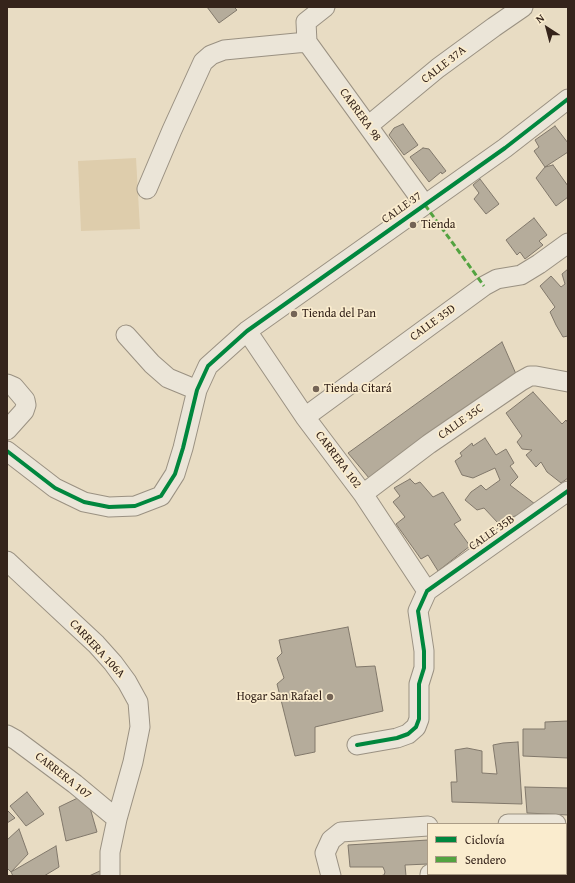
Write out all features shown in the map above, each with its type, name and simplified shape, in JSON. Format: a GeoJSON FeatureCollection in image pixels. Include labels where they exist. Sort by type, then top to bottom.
{"type":"FeatureCollection","features":[{"type":"Feature","properties":{"kind":"street"},"geometry":{"type":"LineString","coordinates":[[147,189],[203,62],[211,55],[224,50],[307,42],[306,22],[325,7]]}},
{"type":"Feature","properties":{"kind":"street","name":"CALLE 37A"},"geometry":{"type":"LineString","coordinates":[[368,126],[438,68],[524,7]]}},
{"type":"Feature","properties":{"kind":"street","name":"CARRERA 98"},"geometry":{"type":"LineString","coordinates":[[307,42],[425,205]]}},
{"type":"Feature","properties":{"kind":"street","name":"CALLE 37"},"geometry":{"type":"LineString","coordinates":[[7,451],[55,488],[84,502],[109,507],[135,506],[161,496],[175,474],[197,390],[208,366],[247,331],[505,148],[568,100]]}},
{"type":"Feature","properties":{"kind":"street","name":"CALLE 35D"},"geometry":{"type":"LineString","coordinates":[[305,417],[484,286],[497,279],[521,275],[568,243]]}},
{"type":"Feature","properties":{"kind":"street","name":"CARRERA 102"},"geometry":{"type":"LineString","coordinates":[[247,331],[305,417],[363,494],[428,591]]}},
{"type":"Feature","properties":{"kind":"street"},"geometry":{"type":"LineString","coordinates":[[126,335],[152,364],[168,378],[197,390]]}},
{"type":"Feature","properties":{"kind":"street","name":"CALLE 35C"},"geometry":{"type":"LineString","coordinates":[[363,494],[429,444],[530,376],[566,383],[568,382]]}},
{"type":"Feature","properties":{"kind":"street"},"geometry":{"type":"LineString","coordinates":[[7,384],[14,387],[25,400],[26,405],[24,411],[7,430]]}},
{"type":"Feature","properties":{"kind":"street","name":"CALLE 35B"},"geometry":{"type":"LineString","coordinates":[[428,591],[568,491]]}},
{"type":"Feature","properties":{"kind":"street","name":"CARRERA 106A"},"geometry":{"type":"LineString","coordinates":[[7,561],[96,644],[123,676],[138,702],[140,727],[110,852],[110,876]]}},
{"type":"Feature","properties":{"kind":"street"},"geometry":{"type":"LineString","coordinates":[[357,745],[397,738],[408,734],[416,727],[419,719],[419,684],[424,668],[424,651],[418,611],[428,591]]}},
{"type":"Feature","properties":{"kind":"street","name":"CARRERA 107"},"geometry":{"type":"LineString","coordinates":[[7,735],[16,740],[75,784],[117,819]]}},
{"type":"Feature","properties":{"kind":"street"},"geometry":{"type":"LineString","coordinates":[[331,876],[325,853],[331,840],[341,832],[427,826]]}},
{"type":"Feature","properties":{"kind":"shaded area"},"geometry":{"type":"Polygon","coordinates":[[[136,158],[140,229],[81,231],[78,161],[136,158]]]}},
{"type":"Feature","properties":{"kind":"building"},"geometry":{"type":"Polygon","coordinates":[[[207,7],[234,7],[237,10],[219,23],[207,7]]]}},
{"type":"Feature","properties":{"kind":"building"},"geometry":{"type":"Polygon","coordinates":[[[403,124],[418,145],[404,155],[389,135],[394,128],[403,124]]]}},
{"type":"Feature","properties":{"kind":"building"},"geometry":{"type":"Polygon","coordinates":[[[555,126],[568,143],[568,152],[545,167],[534,151],[539,147],[535,140],[555,126]]]}},
{"type":"Feature","properties":{"kind":"building"},"geometry":{"type":"Polygon","coordinates":[[[423,148],[429,149],[446,171],[442,174],[441,172],[429,182],[410,157],[423,148]]]}},
{"type":"Feature","properties":{"kind":"building"},"geometry":{"type":"Polygon","coordinates":[[[553,165],[568,186],[568,197],[556,206],[536,178],[545,167],[553,165]]]}},
{"type":"Feature","properties":{"kind":"building"},"geometry":{"type":"Polygon","coordinates":[[[480,179],[499,204],[486,214],[474,199],[479,193],[473,185],[480,179]]]}},
{"type":"Feature","properties":{"kind":"building"},"geometry":{"type":"Polygon","coordinates":[[[534,218],[547,235],[539,241],[543,245],[525,259],[520,252],[517,255],[506,240],[534,218]]]}},
{"type":"Feature","properties":{"kind":"building"},"geometry":{"type":"Polygon","coordinates":[[[568,269],[568,336],[563,337],[550,312],[555,307],[540,286],[551,276],[561,287],[565,284],[562,274],[568,269]]]}},
{"type":"Feature","properties":{"kind":"building"},"geometry":{"type":"Polygon","coordinates":[[[502,342],[516,374],[369,478],[348,453],[502,342]]]}},
{"type":"Feature","properties":{"kind":"building"},"geometry":{"type":"Polygon","coordinates":[[[533,392],[562,424],[566,420],[568,423],[568,478],[561,483],[547,472],[541,462],[536,467],[526,455],[532,450],[522,449],[517,442],[522,436],[506,413],[533,392]]]}},
{"type":"Feature","properties":{"kind":"building"},"geometry":{"type":"Polygon","coordinates":[[[485,438],[496,455],[506,449],[514,463],[510,466],[518,477],[510,485],[535,504],[520,514],[498,523],[484,508],[477,510],[465,500],[471,492],[481,485],[486,490],[500,480],[495,468],[473,478],[462,475],[455,461],[462,456],[460,453],[472,443],[473,446],[485,438]]]}},
{"type":"Feature","properties":{"kind":"building"},"geometry":{"type":"Polygon","coordinates":[[[410,479],[415,484],[420,482],[433,497],[443,492],[461,520],[454,524],[470,546],[438,571],[428,555],[421,559],[396,524],[405,517],[393,502],[400,496],[394,488],[410,479]]]}},
{"type":"Feature","properties":{"kind":"building","name":"Hogar San Rafael"},"geometry":{"type":"Polygon","coordinates":[[[348,627],[356,667],[375,666],[383,711],[315,727],[315,752],[295,756],[277,684],[284,678],[277,658],[282,653],[279,640],[348,627]]]}},
{"type":"Feature","properties":{"kind":"building"},"geometry":{"type":"Polygon","coordinates":[[[568,721],[568,758],[523,756],[523,729],[545,729],[545,722],[568,721]]]}},
{"type":"Feature","properties":{"kind":"building"},"geometry":{"type":"Polygon","coordinates":[[[518,742],[522,804],[452,802],[451,782],[457,782],[455,750],[467,748],[482,751],[482,773],[497,774],[493,745],[518,742]]]}},
{"type":"Feature","properties":{"kind":"building"},"geometry":{"type":"Polygon","coordinates":[[[525,787],[568,788],[568,815],[527,813],[525,787]]]}},
{"type":"Feature","properties":{"kind":"building"},"geometry":{"type":"Polygon","coordinates":[[[27,792],[44,814],[26,826],[10,806],[27,792]]]}},
{"type":"Feature","properties":{"kind":"building"},"geometry":{"type":"Polygon","coordinates":[[[86,794],[97,832],[66,841],[59,807],[86,794]]]}},
{"type":"Feature","properties":{"kind":"building"},"geometry":{"type":"Polygon","coordinates":[[[7,810],[15,818],[7,823],[7,810]]]}},
{"type":"Feature","properties":{"kind":"building"},"geometry":{"type":"Polygon","coordinates":[[[19,829],[28,854],[11,872],[7,868],[7,840],[19,829]]]}},
{"type":"Feature","properties":{"kind":"building"},"geometry":{"type":"Polygon","coordinates":[[[427,840],[427,864],[405,865],[406,876],[379,876],[384,875],[385,872],[383,867],[350,867],[348,845],[427,840]]]}},
{"type":"Feature","properties":{"kind":"building"},"geometry":{"type":"Polygon","coordinates":[[[56,846],[59,867],[44,876],[13,876],[11,872],[56,846]]]}},
{"type":"Feature","properties":{"kind":"building"},"geometry":{"type":"Polygon","coordinates":[[[102,870],[105,876],[89,876],[102,870]]]}},
{"type":"Feature","properties":{"kind":"building"},"geometry":{"type":"Polygon","coordinates":[[[528,875],[564,875],[564,876],[528,875]]]}},
{"type":"Feature","properties":{"kind":"marked path"},"geometry":{"type":"LineString","coordinates":[[425,205],[484,286]]}},
{"type":"Feature","properties":{"kind":"cycle path"},"geometry":{"type":"LineString","coordinates":[[7,451],[55,488],[84,502],[109,507],[135,506],[161,496],[175,474],[197,390],[208,366],[247,331],[505,148],[568,99]]}},
{"type":"Feature","properties":{"kind":"cycle path"},"geometry":{"type":"LineString","coordinates":[[357,745],[397,738],[408,734],[416,727],[419,719],[419,684],[424,668],[424,651],[418,611],[427,591],[568,491]]}},
{"type":"Feature","properties":{"kind":"place","name":"Tienda"},"geometry":{"type":"Point","coordinates":[413,225]}},
{"type":"Feature","properties":{"kind":"place","name":"Tienda del Pan"},"geometry":{"type":"Point","coordinates":[294,314]}},
{"type":"Feature","properties":{"kind":"place","name":"Tienda Citará"},"geometry":{"type":"Point","coordinates":[316,389]}},
{"type":"Feature","properties":{"kind":"place","name":"Hogar San Rafael"},"geometry":{"type":"Point","coordinates":[330,697]}}]}
